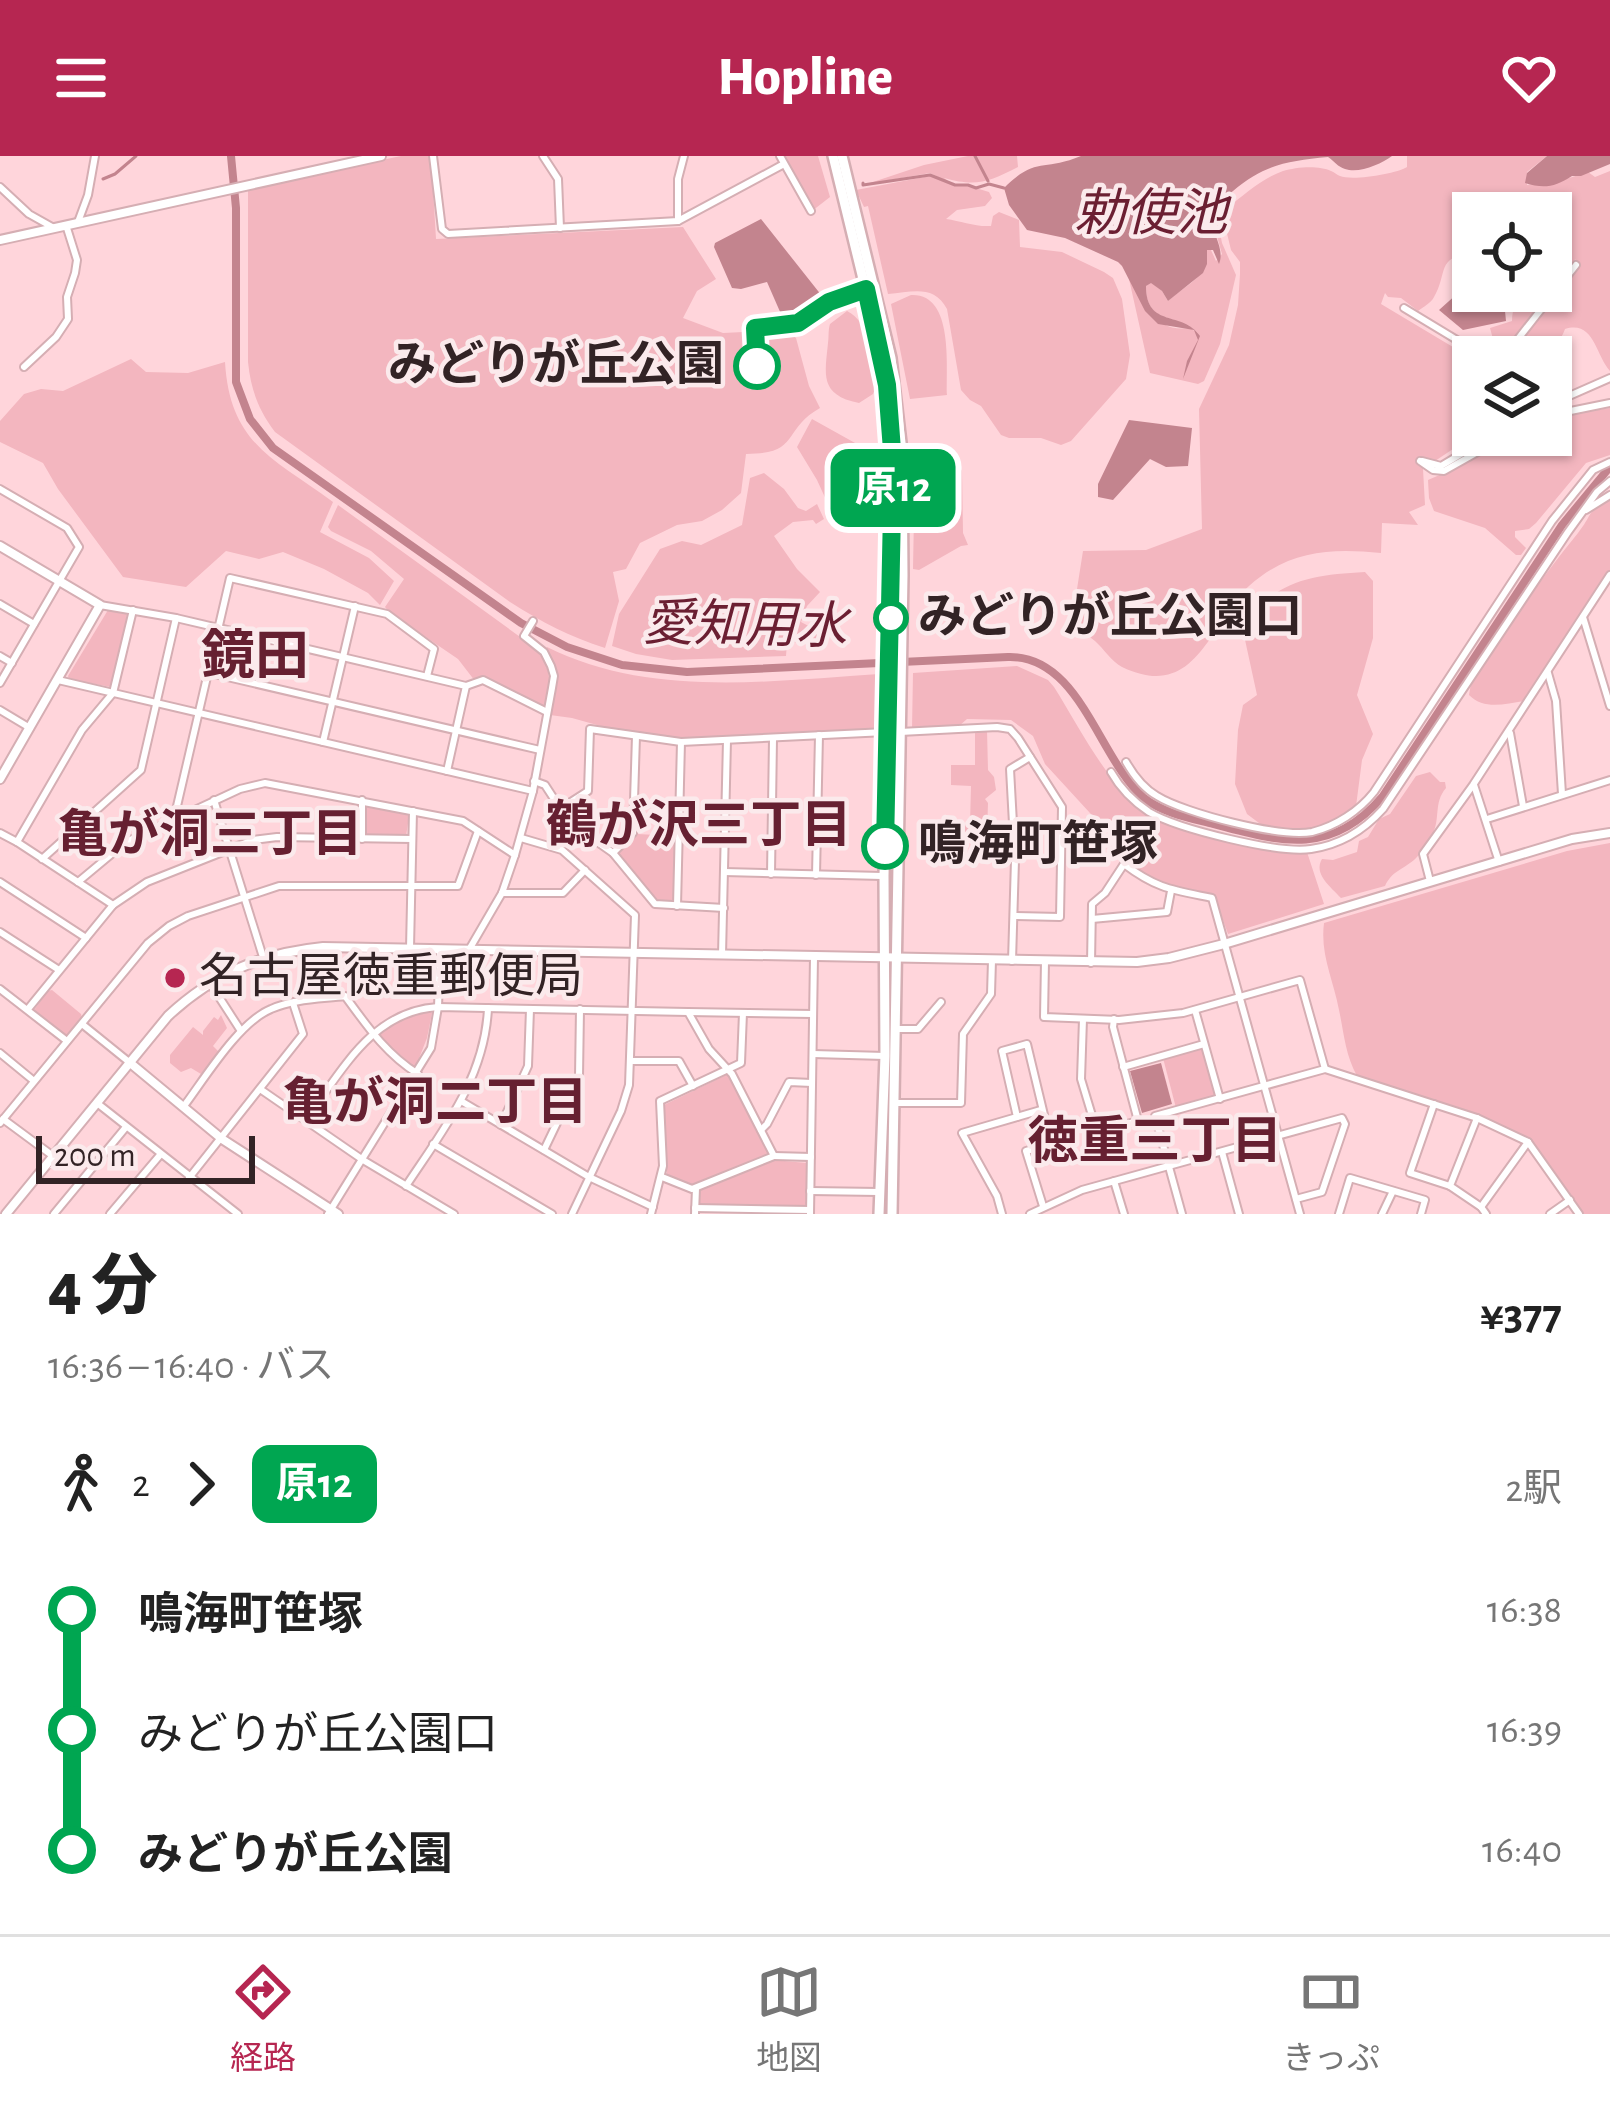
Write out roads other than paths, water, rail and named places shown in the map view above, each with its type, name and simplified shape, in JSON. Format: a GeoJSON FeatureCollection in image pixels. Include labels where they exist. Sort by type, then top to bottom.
{"type":"FeatureCollection","features":[{"type":"Feature","properties":{"kind":"main road"},"geometry":{"type":"LineString","coordinates":[[838,156],[891,384],[897,452],[891,959],[879,1214]]}},
{"type":"Feature","properties":{"kind":"main road"},"geometry":{"type":"LineString","coordinates":[[892,1214],[895,1029],[884,876],[895,732]]}},
{"type":"Feature","properties":{"kind":"street"},"geometry":{"type":"LineString","coordinates":[[78,222],[95,156]]}},
{"type":"Feature","properties":{"kind":"street"},"geometry":{"type":"LineString","coordinates":[[0,240],[381,156]]}},
{"type":"Feature","properties":{"kind":"street"},"geometry":{"type":"LineString","coordinates":[[433,156],[444,232],[678,221],[782,160],[811,211]]}},
{"type":"Feature","properties":{"kind":"street"},"geometry":{"type":"LineString","coordinates":[[543,156],[558,179],[560,228]]}},
{"type":"Feature","properties":{"kind":"street"},"geometry":{"type":"LineString","coordinates":[[678,221],[678,178],[684,156]]}},
{"type":"Feature","properties":{"kind":"street"},"geometry":{"type":"LineString","coordinates":[[0,187],[29,214],[54,228]]}},
{"type":"Feature","properties":{"kind":"street"},"geometry":{"type":"LineString","coordinates":[[24,367],[68,319],[67,297],[76,260],[65,225]]}},
{"type":"Feature","properties":{"kind":"street"},"geometry":{"type":"LineString","coordinates":[[1520,336],[1576,265]]}},
{"type":"Feature","properties":{"kind":"street"},"geometry":{"type":"LineString","coordinates":[[1404,308],[1452,337]]}},
{"type":"Feature","properties":{"kind":"street"},"geometry":{"type":"LineString","coordinates":[[1572,394],[1610,378]]}},
{"type":"Feature","properties":{"kind":"street"},"geometry":{"type":"LineString","coordinates":[[1572,411],[1610,403]]}},
{"type":"Feature","properties":{"kind":"street"},"geometry":{"type":"LineString","coordinates":[[1458,456],[1441,466],[1420,461],[1444,471],[1471,456]]}},
{"type":"Feature","properties":{"kind":"street"},"geometry":{"type":"LineString","coordinates":[[1126,762],[1142,784],[1165,801],[1267,831],[1311,832],[1351,814],[1374,792],[1552,521],[1593,470],[1610,462]]}},
{"type":"Feature","properties":{"kind":"street"},"geometry":{"type":"LineString","coordinates":[[1111,772],[1149,812],[1174,823],[1288,851],[1348,838],[1383,809],[1583,512],[1610,481]]}},
{"type":"Feature","properties":{"kind":"street"},"geometry":{"type":"LineString","coordinates":[[0,489],[68,528],[79,547],[0,683]]}},
{"type":"Feature","properties":{"kind":"street"},"geometry":{"type":"LineString","coordinates":[[1583,512],[1610,495]]}},
{"type":"Feature","properties":{"kind":"street"},"geometry":{"type":"LineString","coordinates":[[0,546],[100,605],[176,618],[466,686],[483,680],[547,712]]}},
{"type":"Feature","properties":{"kind":"street"},"geometry":{"type":"LineString","coordinates":[[1430,881],[1423,854],[1610,575]]}},
{"type":"Feature","properties":{"kind":"street"},"geometry":{"type":"LineString","coordinates":[[175,819],[230,578],[387,614],[434,649],[427,676]]}},
{"type":"Feature","properties":{"kind":"street"},"geometry":{"type":"LineString","coordinates":[[0,604],[34,624]]}},
{"type":"Feature","properties":{"kind":"street"},"geometry":{"type":"LineString","coordinates":[[0,779],[100,605]]}},
{"type":"Feature","properties":{"kind":"street"},"geometry":{"type":"LineString","coordinates":[[323,742],[355,606]]}},
{"type":"Feature","properties":{"kind":"street"},"geometry":{"type":"LineString","coordinates":[[16,842],[82,730],[113,693],[133,610]]}},
{"type":"Feature","properties":{"kind":"street"},"geometry":{"type":"LineString","coordinates":[[1583,617],[1610,706]]}},
{"type":"Feature","properties":{"kind":"street"},"geometry":{"type":"LineString","coordinates":[[42,859],[141,770],[176,618]]}},
{"type":"Feature","properties":{"kind":"street"},"geometry":{"type":"LineString","coordinates":[[469,950],[502,893],[521,838],[540,750],[554,676],[544,652],[524,636],[533,620]]}},
{"type":"Feature","properties":{"kind":"street"},"geometry":{"type":"LineString","coordinates":[[0,656],[11,663]]}},
{"type":"Feature","properties":{"kind":"street"},"geometry":{"type":"LineString","coordinates":[[1548,671],[1556,700],[1562,794]]}},
{"type":"Feature","properties":{"kind":"street"},"geometry":{"type":"LineString","coordinates":[[209,672],[540,750]]}},
{"type":"Feature","properties":{"kind":"street"},"geometry":{"type":"LineString","coordinates":[[58,680],[447,771],[545,785],[569,821],[614,853],[655,904],[724,908]]}},
{"type":"Feature","properties":{"kind":"street"},"geometry":{"type":"LineString","coordinates":[[447,771],[466,686]]}},
{"type":"Feature","properties":{"kind":"street"},"geometry":{"type":"LineString","coordinates":[[0,710],[30,728]]}},
{"type":"Feature","properties":{"kind":"street"},"geometry":{"type":"LineString","coordinates":[[560,808],[588,791],[590,729],[681,742],[1010,729],[1062,807],[1060,917],[1014,916]]}},
{"type":"Feature","properties":{"kind":"street"},"geometry":{"type":"LineString","coordinates":[[1509,730],[1523,806]]}},
{"type":"Feature","properties":{"kind":"street"},"geometry":{"type":"LineString","coordinates":[[614,853],[633,833],[636,736]]}},
{"type":"Feature","properties":{"kind":"street"},"geometry":{"type":"LineString","coordinates":[[816,875],[819,736]]}},
{"type":"Feature","properties":{"kind":"street"},"geometry":{"type":"LineString","coordinates":[[771,874],[773,738]]}},
{"type":"Feature","properties":{"kind":"street"},"geometry":{"type":"LineString","coordinates":[[722,955],[727,740]]}},
{"type":"Feature","properties":{"kind":"street"},"geometry":{"type":"LineString","coordinates":[[677,906],[681,742]]}},
{"type":"Feature","properties":{"kind":"street"},"geometry":{"type":"LineString","coordinates":[[1012,961],[1015,860],[1010,769],[1030,757]]}},
{"type":"Feature","properties":{"kind":"street"},"geometry":{"type":"LineString","coordinates":[[1486,819],[1610,780]]}},
{"type":"Feature","properties":{"kind":"street"},"geometry":{"type":"LineString","coordinates":[[79,882],[118,846],[214,800],[265,783],[463,821],[515,855]]}},
{"type":"Feature","properties":{"kind":"street"},"geometry":{"type":"LineString","coordinates":[[1473,785],[1499,862]]}},
{"type":"Feature","properties":{"kind":"street"},"geometry":{"type":"LineString","coordinates":[[214,800],[262,958]]}},
{"type":"Feature","properties":{"kind":"street"},"geometry":{"type":"LineString","coordinates":[[362,800],[362,838]]}},
{"type":"Feature","properties":{"kind":"street"},"geometry":{"type":"LineString","coordinates":[[410,949],[413,811]]}},
{"type":"Feature","properties":{"kind":"street"},"geometry":{"type":"LineString","coordinates":[[53,1156],[1,1120],[155,937],[188,916],[291,884],[458,886],[478,831]]}},
{"type":"Feature","properties":{"kind":"street"},"geometry":{"type":"LineString","coordinates":[[0,833],[113,904]]}},
{"type":"Feature","properties":{"kind":"street"},"geometry":{"type":"LineString","coordinates":[[6,1214],[168,1016],[210,982],[262,958],[322,947],[1091,963],[1152,960],[1224,944],[1572,839],[1610,833]]}},
{"type":"Feature","properties":{"kind":"street"},"geometry":{"type":"LineString","coordinates":[[521,838],[562,850],[635,915],[629,1084],[621,1112],[572,1214]]}},
{"type":"Feature","properties":{"kind":"street"},"geometry":{"type":"LineString","coordinates":[[28,1009],[113,904],[140,885],[253,840],[412,839]]}},
{"type":"Feature","properties":{"kind":"street"},"geometry":{"type":"LineString","coordinates":[[1091,963],[1092,904],[1124,864],[1147,882],[1212,898],[1300,1214]]}},
{"type":"Feature","properties":{"kind":"street"},"geometry":{"type":"LineString","coordinates":[[502,893],[563,893],[585,870]]}},
{"type":"Feature","properties":{"kind":"street"},"geometry":{"type":"LineString","coordinates":[[724,872],[884,876]]}},
{"type":"Feature","properties":{"kind":"street"},"geometry":{"type":"LineString","coordinates":[[0,882],[86,938]]}},
{"type":"Feature","properties":{"kind":"street"},"geometry":{"type":"LineString","coordinates":[[1092,919],[1167,913],[1171,891]]}},
{"type":"Feature","properties":{"kind":"street"},"geometry":{"type":"LineString","coordinates":[[0,932],[59,970]]}},
{"type":"Feature","properties":{"kind":"street"},"geometry":{"type":"LineString","coordinates":[[82,1024],[222,1138],[332,1213],[418,1074],[435,1036],[440,950]]}},
{"type":"Feature","properties":{"kind":"street"},"geometry":{"type":"LineString","coordinates":[[696,1188],[695,1211],[810,1212],[814,957]]}},
{"type":"Feature","properties":{"kind":"street"},"geometry":{"type":"LineString","coordinates":[[894,1103],[962,1103],[963,1034],[991,994],[992,960]]}},
{"type":"Feature","properties":{"kind":"street"},"geometry":{"type":"LineString","coordinates":[[1046,961],[1044,1018],[1114,1019],[1195,1009],[1300,980],[1325,1070]]}},
{"type":"Feature","properties":{"kind":"street"},"geometry":{"type":"LineString","coordinates":[[210,982],[241,1031]]}},
{"type":"Feature","properties":{"kind":"street"},"geometry":{"type":"LineString","coordinates":[[0,989],[67,1041]]}},
{"type":"Feature","properties":{"kind":"street"},"geometry":{"type":"LineString","coordinates":[[184,1106],[241,1031],[261,1014],[293,1003],[345,996],[372,1034],[418,1074]]}},
{"type":"Feature","properties":{"kind":"street"},"geometry":{"type":"LineString","coordinates":[[895,1029],[918,1029],[941,1002]]}},
{"type":"Feature","properties":{"kind":"street"},"geometry":{"type":"LineString","coordinates":[[189,1178],[303,1034],[293,1003]]}},
{"type":"Feature","properties":{"kind":"street"},"geometry":{"type":"LineString","coordinates":[[305,1120],[372,1034],[406,1012],[439,1007],[813,1014]]}},
{"type":"Feature","properties":{"kind":"street"},"geometry":{"type":"LineString","coordinates":[[406,1186],[474,1076],[488,1008]]}},
{"type":"Feature","properties":{"kind":"street"},"geometry":{"type":"LineString","coordinates":[[500,1125],[528,1066],[530,1009]]}},
{"type":"Feature","properties":{"kind":"street"},"geometry":{"type":"LineString","coordinates":[[1195,1009],[1220,1099]]}},
{"type":"Feature","properties":{"kind":"street"},"geometry":{"type":"LineString","coordinates":[[544,1150],[579,1077],[580,1010]]}},
{"type":"Feature","properties":{"kind":"street"},"geometry":{"type":"LineString","coordinates":[[688,1012],[728,1070],[774,1156]]}},
{"type":"Feature","properties":{"kind":"street"},"geometry":{"type":"LineString","coordinates":[[461,1101],[652,1211],[662,1177],[660,1101],[741,1063],[743,1013]]}},
{"type":"Feature","properties":{"kind":"street"},"geometry":{"type":"LineString","coordinates":[[1083,1018],[1081,1079],[1097,1132],[1138,1121],[1114,1019]]}},
{"type":"Feature","properties":{"kind":"street"},"geometry":{"type":"LineString","coordinates":[[1017,1117],[1001,1051],[1027,1044],[1051,1144],[1026,1151],[1043,1208]]}},
{"type":"Feature","properties":{"kind":"street"},"geometry":{"type":"LineString","coordinates":[[1123,1067],[1204,1044]]}},
{"type":"Feature","properties":{"kind":"street"},"geometry":{"type":"LineString","coordinates":[[0,1052],[34,1081]]}},
{"type":"Feature","properties":{"kind":"street"},"geometry":{"type":"LineString","coordinates":[[813,1054],[885,1056]]}},
{"type":"Feature","properties":{"kind":"street"},"geometry":{"type":"LineString","coordinates":[[632,1061],[679,1061],[693,1086]]}},
{"type":"Feature","properties":{"kind":"street"},"geometry":{"type":"LineString","coordinates":[[1182,1214],[1155,1116],[1325,1070],[1478,1118],[1528,1142],[1579,1214]]}},
{"type":"Feature","properties":{"kind":"street"},"geometry":{"type":"LineString","coordinates":[[761,1130],[789,1082],[812,1083]]}},
{"type":"Feature","properties":{"kind":"street"},"geometry":{"type":"LineString","coordinates":[[260,1089],[363,1160],[454,1214]]}},
{"type":"Feature","properties":{"kind":"street"},"geometry":{"type":"LineString","coordinates":[[97,1103],[238,1214]]}},
{"type":"Feature","properties":{"kind":"street"},"geometry":{"type":"LineString","coordinates":[[1433,1104],[1411,1173],[1450,1186],[1484,1210],[1528,1142]]}},
{"type":"Feature","properties":{"kind":"street"},"geometry":{"type":"LineString","coordinates":[[1002,1214],[962,1133],[1041,1110]]}},
{"type":"Feature","properties":{"kind":"street"},"geometry":{"type":"LineString","coordinates":[[1030,1214],[1082,1190],[1342,1118],[1345,1124],[1322,1192],[1296,1199]]}},
{"type":"Feature","properties":{"kind":"street"},"geometry":{"type":"LineString","coordinates":[[1450,1186],[1478,1118]]}},
{"type":"Feature","properties":{"kind":"street"},"geometry":{"type":"LineString","coordinates":[[54,1214],[125,1127]]}},
{"type":"Feature","properties":{"kind":"street"},"geometry":{"type":"LineString","coordinates":[[433,1144],[552,1214]]}},
{"type":"Feature","properties":{"kind":"street"},"geometry":{"type":"LineString","coordinates":[[1222,1152],[1239,1214]]}},
{"type":"Feature","properties":{"kind":"street"},"geometry":{"type":"LineString","coordinates":[[125,1214],[112,1211],[160,1155]]}},
{"type":"Feature","properties":{"kind":"street"},"geometry":{"type":"LineString","coordinates":[[662,1177],[692,1190],[774,1156],[811,1157]]}},
{"type":"Feature","properties":{"kind":"street"},"geometry":{"type":"LineString","coordinates":[[1339,1214],[1350,1178],[1425,1200],[1421,1214]]}},
{"type":"Feature","properties":{"kind":"street"},"geometry":{"type":"LineString","coordinates":[[1114,1181],[1124,1214]]}},
{"type":"Feature","properties":{"kind":"street"},"geometry":{"type":"LineString","coordinates":[[810,1191],[879,1192]]}},
{"type":"Feature","properties":{"kind":"street"},"geometry":{"type":"LineString","coordinates":[[1382,1214],[1393,1191]]}},
{"type":"Feature","properties":{"kind":"street"},"geometry":{"type":"LineString","coordinates":[[1550,1214],[1570,1200]]}},
{"type":"Feature","properties":{"kind":"street"},"geometry":{"type":"LineString","coordinates":[[1059,1201],[1063,1214]]}},
{"type":"Feature","properties":{"kind":"water","name":"勅使池"},"geometry":{"type":"Polygon","coordinates":[[[1081,156],[1392,156],[1357,170],[1343,168],[1328,157],[1278,165],[1218,203],[1212,220],[1221,253],[1219,264],[1213,250],[1207,250],[1203,273],[1168,301],[1151,283],[1146,286],[1152,308],[1193,328],[1200,336],[1183,379],[1198,340],[1194,330],[1158,324],[1145,311],[1118,262],[1065,238],[1027,230],[1009,205],[1004,188],[1024,172],[1081,156]]]}},
{"type":"Feature","properties":{"kind":"water"},"geometry":{"type":"Polygon","coordinates":[[[1547,156],[1610,156],[1610,164],[1549,186],[1525,183],[1527,173],[1547,156]]]}},
{"type":"Feature","properties":{"kind":"water"},"geometry":{"type":"Polygon","coordinates":[[[761,219],[822,296],[802,309],[781,314],[767,282],[732,288],[715,243],[761,219]]]}},
{"type":"Feature","properties":{"kind":"water"},"geometry":{"type":"Polygon","coordinates":[[[1452,298],[1452,312],[1505,312],[1506,321],[1463,330],[1439,310],[1452,298]]]}},
{"type":"Feature","properties":{"kind":"water"},"geometry":{"type":"Polygon","coordinates":[[[1129,420],[1192,428],[1188,466],[1166,467],[1150,459],[1113,500],[1098,497],[1098,484],[1129,420]]]}},
{"type":"Feature","properties":{"kind":"water"},"geometry":{"type":"Polygon","coordinates":[[[1161,1063],[1172,1104],[1142,1113],[1130,1071],[1161,1063]]]}},
{"type":"Feature","properties":{"kind":"waterway"},"geometry":{"type":"LineString","coordinates":[[103,179],[136,156]]}},
{"type":"Feature","properties":{"kind":"waterway","name":"愛知用水"},"geometry":{"type":"LineString","coordinates":[[231,156],[236,208],[236,382],[250,419],[273,448],[521,623],[567,647],[622,665],[687,672],[1008,657],[1033,661],[1071,690],[1113,759],[1144,798],[1177,814],[1261,836],[1304,840],[1324,836],[1344,829],[1383,796],[1562,525],[1609,468]]}},
{"type":"Feature","properties":{"kind":"waterway"},"geometry":{"type":"LineString","coordinates":[[975,156],[988,181]]}},
{"type":"Feature","properties":{"kind":"waterway"},"geometry":{"type":"LineString","coordinates":[[863,183],[930,175],[955,185],[1004,188]]}},
{"type":"Feature","properties":{"kind":"place","name":"みどりが丘公園"},"geometry":{"type":"Point","coordinates":[757,366]}},
{"type":"Feature","properties":{"kind":"place","name":"みどりが丘公園口"},"geometry":{"type":"Point","coordinates":[891,618]}},
{"type":"Feature","properties":{"kind":"place","name":"鳴海町笹塚"},"geometry":{"type":"Point","coordinates":[885,846]}},
{"type":"Feature","properties":{"kind":"place","name":"名古屋徳重郵便局"},"geometry":{"type":"Point","coordinates":[175,978]}},
{"type":"Feature","properties":{"kind":"district","name":"鏡田"},"geometry":{"type":"Point","coordinates":[255,658]}},
{"type":"Feature","properties":{"kind":"district","name":"鶴が沢三丁目"},"geometry":{"type":"Point","coordinates":[699,826]}},
{"type":"Feature","properties":{"kind":"district","name":"亀が洞三丁目"},"geometry":{"type":"Point","coordinates":[210,835]}},
{"type":"Feature","properties":{"kind":"district","name":"亀が洞二丁目"},"geometry":{"type":"Point","coordinates":[435,1103]}},
{"type":"Feature","properties":{"kind":"district","name":"徳重三丁目"},"geometry":{"type":"Point","coordinates":[1155,1142]}}]}
